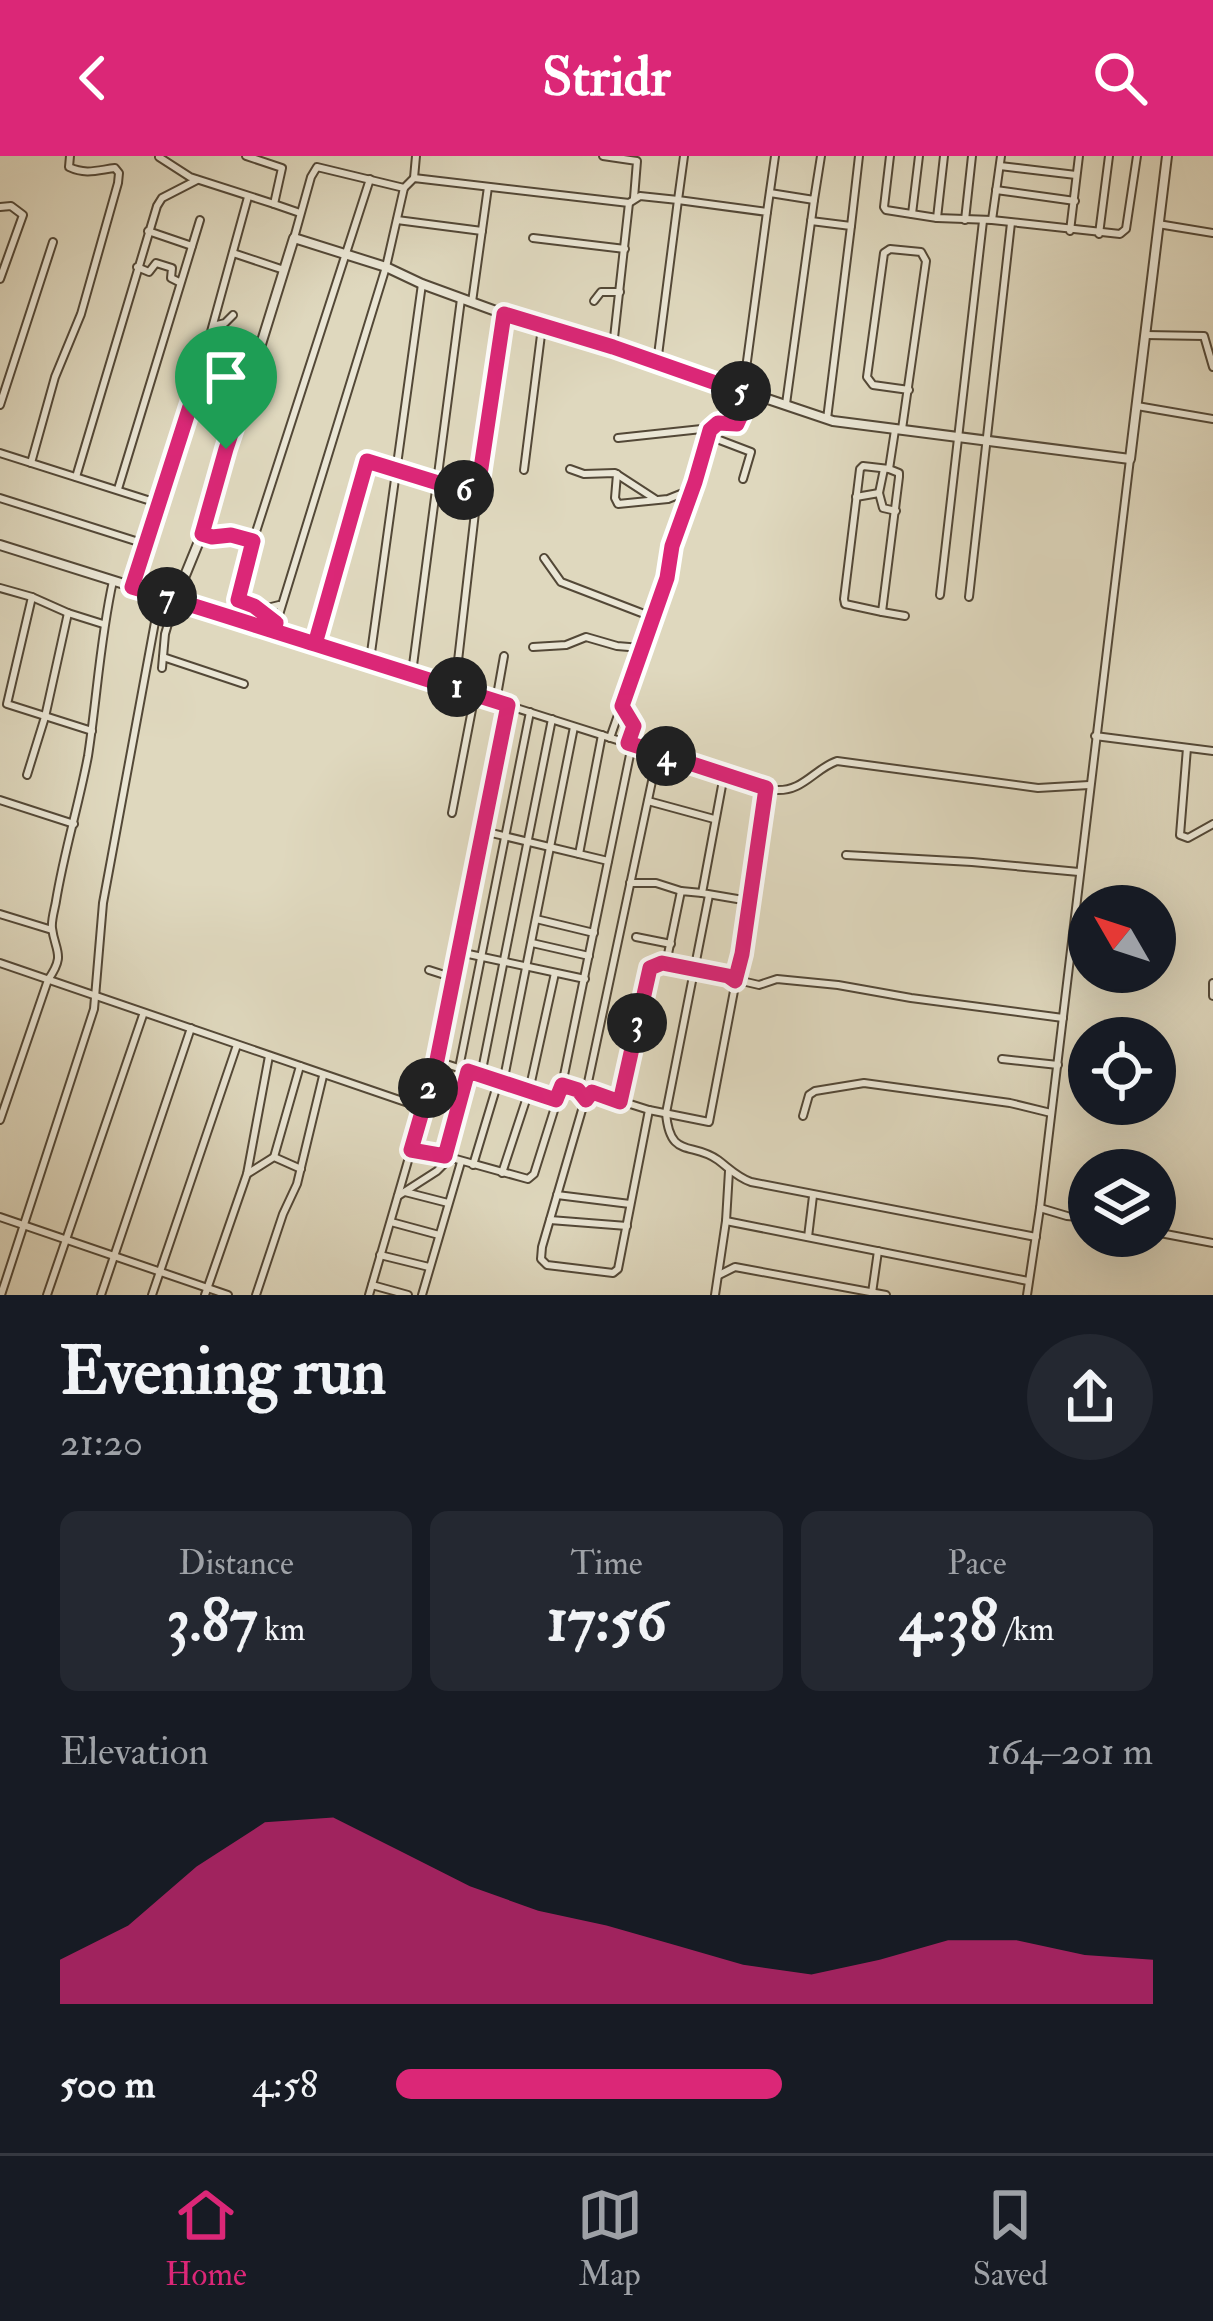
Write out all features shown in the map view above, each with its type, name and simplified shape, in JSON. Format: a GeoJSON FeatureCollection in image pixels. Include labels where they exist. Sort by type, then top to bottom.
{"type":"FeatureCollection","features":[{"type":"Feature","properties":{"kind":"street"},"geometry":{"type":"LineString","coordinates":[[31,463],[118,183],[115,168],[78,171],[69,167],[70,156]]}},
{"type":"Feature","properties":{"kind":"street"},"geometry":{"type":"LineString","coordinates":[[246,156],[281,168],[274,204]]}},
{"type":"Feature","properties":{"kind":"street"},"geometry":{"type":"LineString","coordinates":[[275,627],[386,267],[404,188],[415,178],[416,156]]}},
{"type":"Feature","properties":{"kind":"street"},"geometry":{"type":"LineString","coordinates":[[603,156],[637,158],[613,347]]}},
{"type":"Feature","properties":{"kind":"street"},"geometry":{"type":"LineString","coordinates":[[657,363],[684,156]]}},
{"type":"Feature","properties":{"kind":"street"},"geometry":{"type":"LineString","coordinates":[[579,854],[606,736],[622,706],[667,578],[672,546],[710,432],[718,423],[737,424],[747,393],[775,156]]}},
{"type":"Feature","properties":{"kind":"street"},"geometry":{"type":"LineString","coordinates":[[786,404],[821,156]]}},
{"type":"Feature","properties":{"kind":"street"},"geometry":{"type":"LineString","coordinates":[[827,419],[859,156]]}},
{"type":"Feature","properties":{"kind":"street"},"geometry":{"type":"LineString","coordinates":[[890,156],[886,210],[1099,234],[1120,234],[1126,229],[1137,156]]}},
{"type":"Feature","properties":{"kind":"street"},"geometry":{"type":"LineString","coordinates":[[912,214],[919,156]]}},
{"type":"Feature","properties":{"kind":"street"},"geometry":{"type":"LineString","coordinates":[[937,218],[944,156]]}},
{"type":"Feature","properties":{"kind":"street"},"geometry":{"type":"LineString","coordinates":[[965,220],[972,156]]}},
{"type":"Feature","properties":{"kind":"street"},"geometry":{"type":"LineString","coordinates":[[940,596],[957,438],[1001,156]]}},
{"type":"Feature","properties":{"kind":"street"},"geometry":{"type":"LineString","coordinates":[[1070,230],[1079,156]]}},
{"type":"Feature","properties":{"kind":"street"},"geometry":{"type":"LineString","coordinates":[[1099,234],[1109,156]]}},
{"type":"Feature","properties":{"kind":"street"},"geometry":{"type":"LineString","coordinates":[[1027,1295],[1167,156]]}},
{"type":"Feature","properties":{"kind":"street"},"geometry":{"type":"LineString","coordinates":[[159,157],[197,180],[300,213]]}},
{"type":"Feature","properties":{"kind":"street"},"geometry":{"type":"LineString","coordinates":[[162,668],[167,625],[202,534],[312,173],[318,162],[404,188]]}},
{"type":"Feature","properties":{"kind":"street"},"geometry":{"type":"LineString","coordinates":[[1000,166],[1076,175]]}},
{"type":"Feature","properties":{"kind":"street"},"geometry":{"type":"LineString","coordinates":[[229,617],[370,178]]}},
{"type":"Feature","properties":{"kind":"street"},"geometry":{"type":"LineString","coordinates":[[415,178],[632,200],[646,196],[767,212]]}},
{"type":"Feature","properties":{"kind":"street"},"geometry":{"type":"LineString","coordinates":[[76,477],[148,231],[162,198],[197,180]]}},
{"type":"Feature","properties":{"kind":"street"},"geometry":{"type":"LineString","coordinates":[[472,302],[488,186]]}},
{"type":"Feature","properties":{"kind":"street"},"geometry":{"type":"LineString","coordinates":[[996,190],[1075,201]]}},
{"type":"Feature","properties":{"kind":"street"},"geometry":{"type":"LineString","coordinates":[[770,193],[814,200]]}},
{"type":"Feature","properties":{"kind":"street"},"geometry":{"type":"LineString","coordinates":[[132,587],[193,397],[248,197]]}},
{"type":"Feature","properties":{"kind":"street"},"geometry":{"type":"LineString","coordinates":[[0,207],[11,206],[23,215],[0,279]]}},
{"type":"Feature","properties":{"kind":"street"},"geometry":{"type":"LineString","coordinates":[[118,489],[200,220]]}},
{"type":"Feature","properties":{"kind":"street"},"geometry":{"type":"LineString","coordinates":[[397,220],[483,231]]}},
{"type":"Feature","properties":{"kind":"street"},"geometry":{"type":"LineString","coordinates":[[811,221],[850,226]]}},
{"type":"Feature","properties":{"kind":"street"},"geometry":{"type":"LineString","coordinates":[[969,597],[1011,223]]}},
{"type":"Feature","properties":{"kind":"street"},"geometry":{"type":"LineString","coordinates":[[1158,224],[1213,233]]}},
{"type":"Feature","properties":{"kind":"street"},"geometry":{"type":"LineString","coordinates":[[148,231],[192,246]]}},
{"type":"Feature","properties":{"kind":"street"},"geometry":{"type":"LineString","coordinates":[[294,238],[386,267],[542,327],[827,419],[1130,459]]}},
{"type":"Feature","properties":{"kind":"street"},"geometry":{"type":"LineString","coordinates":[[533,238],[626,249]]}},
{"type":"Feature","properties":{"kind":"street"},"geometry":{"type":"LineString","coordinates":[[0,405],[53,242]]}},
{"type":"Feature","properties":{"kind":"street"},"geometry":{"type":"LineString","coordinates":[[896,512],[883,508],[879,493],[909,390],[926,258],[921,252],[890,249],[884,253],[867,377],[873,385],[909,390]]}},
{"type":"Feature","properties":{"kind":"street"},"geometry":{"type":"LineString","coordinates":[[233,253],[284,270]]}},
{"type":"Feature","properties":{"kind":"street"},"geometry":{"type":"LineString","coordinates":[[136,268],[149,272],[156,262],[172,268],[171,278],[179,282]]}},
{"type":"Feature","properties":{"kind":"street"},"geometry":{"type":"LineString","coordinates":[[370,660],[422,284]]}},
{"type":"Feature","properties":{"kind":"street"},"geometry":{"type":"LineString","coordinates":[[594,301],[601,292],[620,292]]}},
{"type":"Feature","properties":{"kind":"street"},"geometry":{"type":"LineString","coordinates":[[412,673],[461,299]]}},
{"type":"Feature","properties":{"kind":"street"},"geometry":{"type":"LineString","coordinates":[[455,687],[504,314]]}},
{"type":"Feature","properties":{"kind":"street"},"geometry":{"type":"LineString","coordinates":[[213,326],[233,315]]}},
{"type":"Feature","properties":{"kind":"street"},"geometry":{"type":"LineString","coordinates":[[524,470],[542,327]]}},
{"type":"Feature","properties":{"kind":"street"},"geometry":{"type":"LineString","coordinates":[[1147,334],[1209,336],[1213,367]]}},
{"type":"Feature","properties":{"kind":"street"},"geometry":{"type":"LineString","coordinates":[[234,336],[261,344]]}},
{"type":"Feature","properties":{"kind":"street"},"geometry":{"type":"LineString","coordinates":[[193,397],[239,410]]}},
{"type":"Feature","properties":{"kind":"street"},"geometry":{"type":"LineString","coordinates":[[1137,406],[1213,419]]}},
{"type":"Feature","properties":{"kind":"street"},"geometry":{"type":"LineString","coordinates":[[618,439],[710,432],[751,452],[743,478]]}},
{"type":"Feature","properties":{"kind":"street"},"geometry":{"type":"LineString","coordinates":[[0,453],[157,503]]}},
{"type":"Feature","properties":{"kind":"street"},"geometry":{"type":"LineString","coordinates":[[315,644],[367,461],[477,495]]}},
{"type":"Feature","properties":{"kind":"street"},"geometry":{"type":"LineString","coordinates":[[882,612],[899,474],[861,467],[845,604],[849,607],[905,616]]}},
{"type":"Feature","properties":{"kind":"street"},"geometry":{"type":"LineString","coordinates":[[570,470],[612,472],[658,501]]}},
{"type":"Feature","properties":{"kind":"street"},"geometry":{"type":"LineString","coordinates":[[617,474],[616,502],[658,501],[693,489]]}},
{"type":"Feature","properties":{"kind":"street"},"geometry":{"type":"LineString","coordinates":[[856,497],[879,493]]}},
{"type":"Feature","properties":{"kind":"street"},"geometry":{"type":"LineString","coordinates":[[0,498],[145,544]]}},
{"type":"Feature","properties":{"kind":"street"},"geometry":{"type":"LineString","coordinates":[[202,534],[253,541]]}},
{"type":"Feature","properties":{"kind":"street"},"geometry":{"type":"LineString","coordinates":[[0,545],[275,627],[315,644],[766,788],[797,788],[837,760],[1038,788],[1089,785]]}},
{"type":"Feature","properties":{"kind":"street"},"geometry":{"type":"LineString","coordinates":[[544,558],[561,582],[652,617]]}},
{"type":"Feature","properties":{"kind":"street"},"geometry":{"type":"LineString","coordinates":[[0,1120],[59,956],[52,930],[57,895],[92,731],[103,624],[113,581]]}},
{"type":"Feature","properties":{"kind":"street"},"geometry":{"type":"LineString","coordinates":[[0,588],[103,624]]}},
{"type":"Feature","properties":{"kind":"street"},"geometry":{"type":"LineString","coordinates":[[1,1295],[92,1018],[103,903],[160,595]]}},
{"type":"Feature","properties":{"kind":"street"},"geometry":{"type":"LineString","coordinates":[[1,712],[7,704],[32,597]]}},
{"type":"Feature","properties":{"kind":"street"},"geometry":{"type":"LineString","coordinates":[[238,600],[271,609],[282,604]]}},
{"type":"Feature","properties":{"kind":"street"},"geometry":{"type":"LineString","coordinates":[[254,606],[275,627]]}},
{"type":"Feature","properties":{"kind":"street"},"geometry":{"type":"LineString","coordinates":[[27,776],[68,614]]}},
{"type":"Feature","properties":{"kind":"street"},"geometry":{"type":"LineString","coordinates":[[533,647],[566,645],[586,637],[641,649]]}},
{"type":"Feature","properties":{"kind":"street"},"geometry":{"type":"LineString","coordinates":[[496,700],[504,656]]}},
{"type":"Feature","properties":{"kind":"street"},"geometry":{"type":"LineString","coordinates":[[163,657],[244,684]]}},
{"type":"Feature","properties":{"kind":"street"},"geometry":{"type":"LineString","coordinates":[[0,677],[11,681]]}},
{"type":"Feature","properties":{"kind":"street"},"geometry":{"type":"LineString","coordinates":[[452,813],[475,694]]}},
{"type":"Feature","properties":{"kind":"street"},"geometry":{"type":"LineString","coordinates":[[7,704],[92,731]]}},
{"type":"Feature","properties":{"kind":"street"},"geometry":{"type":"LineString","coordinates":[[368,1295],[437,1060],[508,705]]}},
{"type":"Feature","properties":{"kind":"street"},"geometry":{"type":"LineString","coordinates":[[411,1150],[532,1178],[562,1085],[634,726],[622,706]]}},
{"type":"Feature","properties":{"kind":"street"},"geometry":{"type":"LineString","coordinates":[[401,1194],[445,1162],[530,712]]}},
{"type":"Feature","properties":{"kind":"street"},"geometry":{"type":"LineString","coordinates":[[481,1075],[552,719]]}},
{"type":"Feature","properties":{"kind":"street"},"geometry":{"type":"LineString","coordinates":[[473,1165],[500,1082],[532,943],[574,726]]}},
{"type":"Feature","properties":{"kind":"street"},"geometry":{"type":"LineString","coordinates":[[1095,736],[1213,751]]}},
{"type":"Feature","properties":{"kind":"street"},"geometry":{"type":"LineString","coordinates":[[1187,748],[1180,835],[1188,838],[1213,824]]}},
{"type":"Feature","properties":{"kind":"street"},"geometry":{"type":"LineString","coordinates":[[658,753],[587,1087],[620,1102],[709,1122],[766,788]]}},
{"type":"Feature","properties":{"kind":"street"},"geometry":{"type":"LineString","coordinates":[[724,775],[666,1113],[668,1129],[679,1145],[713,1157],[751,1182],[1036,1237]]}},
{"type":"Feature","properties":{"kind":"street"},"geometry":{"type":"LineString","coordinates":[[0,800],[74,824]]}},
{"type":"Feature","properties":{"kind":"street"},"geometry":{"type":"LineString","coordinates":[[647,801],[714,819]]}},
{"type":"Feature","properties":{"kind":"street"},"geometry":{"type":"LineString","coordinates":[[482,831],[608,861]]}},
{"type":"Feature","properties":{"kind":"street"},"geometry":{"type":"LineString","coordinates":[[846,855],[1079,872]]}},
{"type":"Feature","properties":{"kind":"street"},"geometry":{"type":"LineString","coordinates":[[630,883],[656,883],[749,901]]}},
{"type":"Feature","properties":{"kind":"street"},"geometry":{"type":"LineString","coordinates":[[662,963],[671,944],[681,891]]}},
{"type":"Feature","properties":{"kind":"street"},"geometry":{"type":"LineString","coordinates":[[0,914],[52,930]]}},
{"type":"Feature","properties":{"kind":"street"},"geometry":{"type":"LineString","coordinates":[[536,920],[594,933]]}},
{"type":"Feature","properties":{"kind":"street"},"geometry":{"type":"LineString","coordinates":[[636,937],[671,944]]}},
{"type":"Feature","properties":{"kind":"street"},"geometry":{"type":"LineString","coordinates":[[532,943],[589,956]]}},
{"type":"Feature","properties":{"kind":"street"},"geometry":{"type":"LineString","coordinates":[[459,952],[585,979]]}},
{"type":"Feature","properties":{"kind":"street"},"geometry":{"type":"LineString","coordinates":[[668,954],[673,965]]}},
{"type":"Feature","properties":{"kind":"street"},"geometry":{"type":"LineString","coordinates":[[620,1102],[648,971],[662,963],[761,985],[777,979],[838,985],[1064,1018]]}},
{"type":"Feature","properties":{"kind":"street"},"geometry":{"type":"LineString","coordinates":[[0,964],[422,1108]]}},
{"type":"Feature","properties":{"kind":"street"},"geometry":{"type":"LineString","coordinates":[[429,970],[454,978]]}},
{"type":"Feature","properties":{"kind":"street"},"geometry":{"type":"LineString","coordinates":[[502,1173],[529,1091],[555,974]]}},
{"type":"Feature","properties":{"kind":"street"},"geometry":{"type":"LineString","coordinates":[[1213,983],[1213,996]]}},
{"type":"Feature","properties":{"kind":"street"},"geometry":{"type":"LineString","coordinates":[[47,1295],[144,1013]]}},
{"type":"Feature","properties":{"kind":"street"},"geometry":{"type":"LineString","coordinates":[[101,1295],[191,1028]]}},
{"type":"Feature","properties":{"kind":"street"},"geometry":{"type":"LineString","coordinates":[[152,1295],[237,1045]]}},
{"type":"Feature","properties":{"kind":"street"},"geometry":{"type":"LineString","coordinates":[[206,1292],[247,1174],[269,1056]]}},
{"type":"Feature","properties":{"kind":"street"},"geometry":{"type":"LineString","coordinates":[[1002,1059],[1058,1065]]}},
{"type":"Feature","properties":{"kind":"street"},"geometry":{"type":"LineString","coordinates":[[437,1060],[556,1100]]}},
{"type":"Feature","properties":{"kind":"street"},"geometry":{"type":"LineString","coordinates":[[247,1174],[274,1157],[300,1066]]}},
{"type":"Feature","properties":{"kind":"street"},"geometry":{"type":"LineString","coordinates":[[256,1295],[295,1189],[323,1074]]}},
{"type":"Feature","properties":{"kind":"street"},"geometry":{"type":"LineString","coordinates":[[803,1116],[809,1095],[856,1083],[1052,1113]]}},
{"type":"Feature","properties":{"kind":"street"},"geometry":{"type":"LineString","coordinates":[[562,1085],[578,1090],[586,1100]]}},
{"type":"Feature","properties":{"kind":"street"},"geometry":{"type":"LineString","coordinates":[[592,1092],[542,1247],[543,1263],[616,1272],[649,1111]]}},
{"type":"Feature","properties":{"kind":"street"},"geometry":{"type":"LineString","coordinates":[[274,1157],[301,1169]]}},
{"type":"Feature","properties":{"kind":"street"},"geometry":{"type":"LineString","coordinates":[[422,1295],[461,1162]]}},
{"type":"Feature","properties":{"kind":"street"},"geometry":{"type":"LineString","coordinates":[[715,1295],[729,1171]]}},
{"type":"Feature","properties":{"kind":"street"},"geometry":{"type":"LineString","coordinates":[[401,1194],[448,1204]]}},
{"type":"Feature","properties":{"kind":"street"},"geometry":{"type":"LineString","coordinates":[[557,1195],[630,1204]]}},
{"type":"Feature","properties":{"kind":"street"},"geometry":{"type":"LineString","coordinates":[[808,1237],[814,1196]]}},
{"type":"Feature","properties":{"kind":"street"},"geometry":{"type":"LineString","coordinates":[[1040,1208],[1068,1216]]}},
{"type":"Feature","properties":{"kind":"street"},"geometry":{"type":"LineString","coordinates":[[0,1217],[206,1292],[228,1295]]}},
{"type":"Feature","properties":{"kind":"street"},"geometry":{"type":"LineString","coordinates":[[550,1220],[627,1226]]}},
{"type":"Feature","properties":{"kind":"street"},"geometry":{"type":"LineString","coordinates":[[726,1221],[1029,1282]]}},
{"type":"Feature","properties":{"kind":"street"},"geometry":{"type":"LineString","coordinates":[[389,1222],[440,1235]]}},
{"type":"Feature","properties":{"kind":"street"},"geometry":{"type":"LineString","coordinates":[[1176,1236],[1213,1243]]}},
{"type":"Feature","properties":{"kind":"street"},"geometry":{"type":"LineString","coordinates":[[722,1247],[735,1267],[886,1295]]}},
{"type":"Feature","properties":{"kind":"street"},"geometry":{"type":"LineString","coordinates":[[872,1293],[878,1251]]}},
{"type":"Feature","properties":{"kind":"street"},"geometry":{"type":"LineString","coordinates":[[380,1256],[430,1267]]}},
{"type":"Feature","properties":{"kind":"street"},"geometry":{"type":"LineString","coordinates":[[719,1275],[735,1267]]}},
{"type":"Feature","properties":{"kind":"street"},"geometry":{"type":"LineString","coordinates":[[372,1285],[407,1295]]}},
{"type":"Feature","properties":{"kind":"route"},"geometry":{"type":"LineString","coordinates":[[226,449],[202,534],[253,541],[238,600],[276,623],[274,631],[315,644],[412,673],[508,705],[437,1060],[411,1150],[445,1156],[468,1071],[556,1100],[562,1085],[578,1090],[586,1100],[592,1092],[620,1102],[652,965],[662,963],[735,981],[742,954],[766,788],[628,743],[634,726],[622,706],[667,578],[672,546],[710,430],[718,423],[735,426],[740,422],[750,395],[504,314],[477,495],[367,461],[315,644],[132,587],[193,397],[239,410],[226,449]]}}]}
